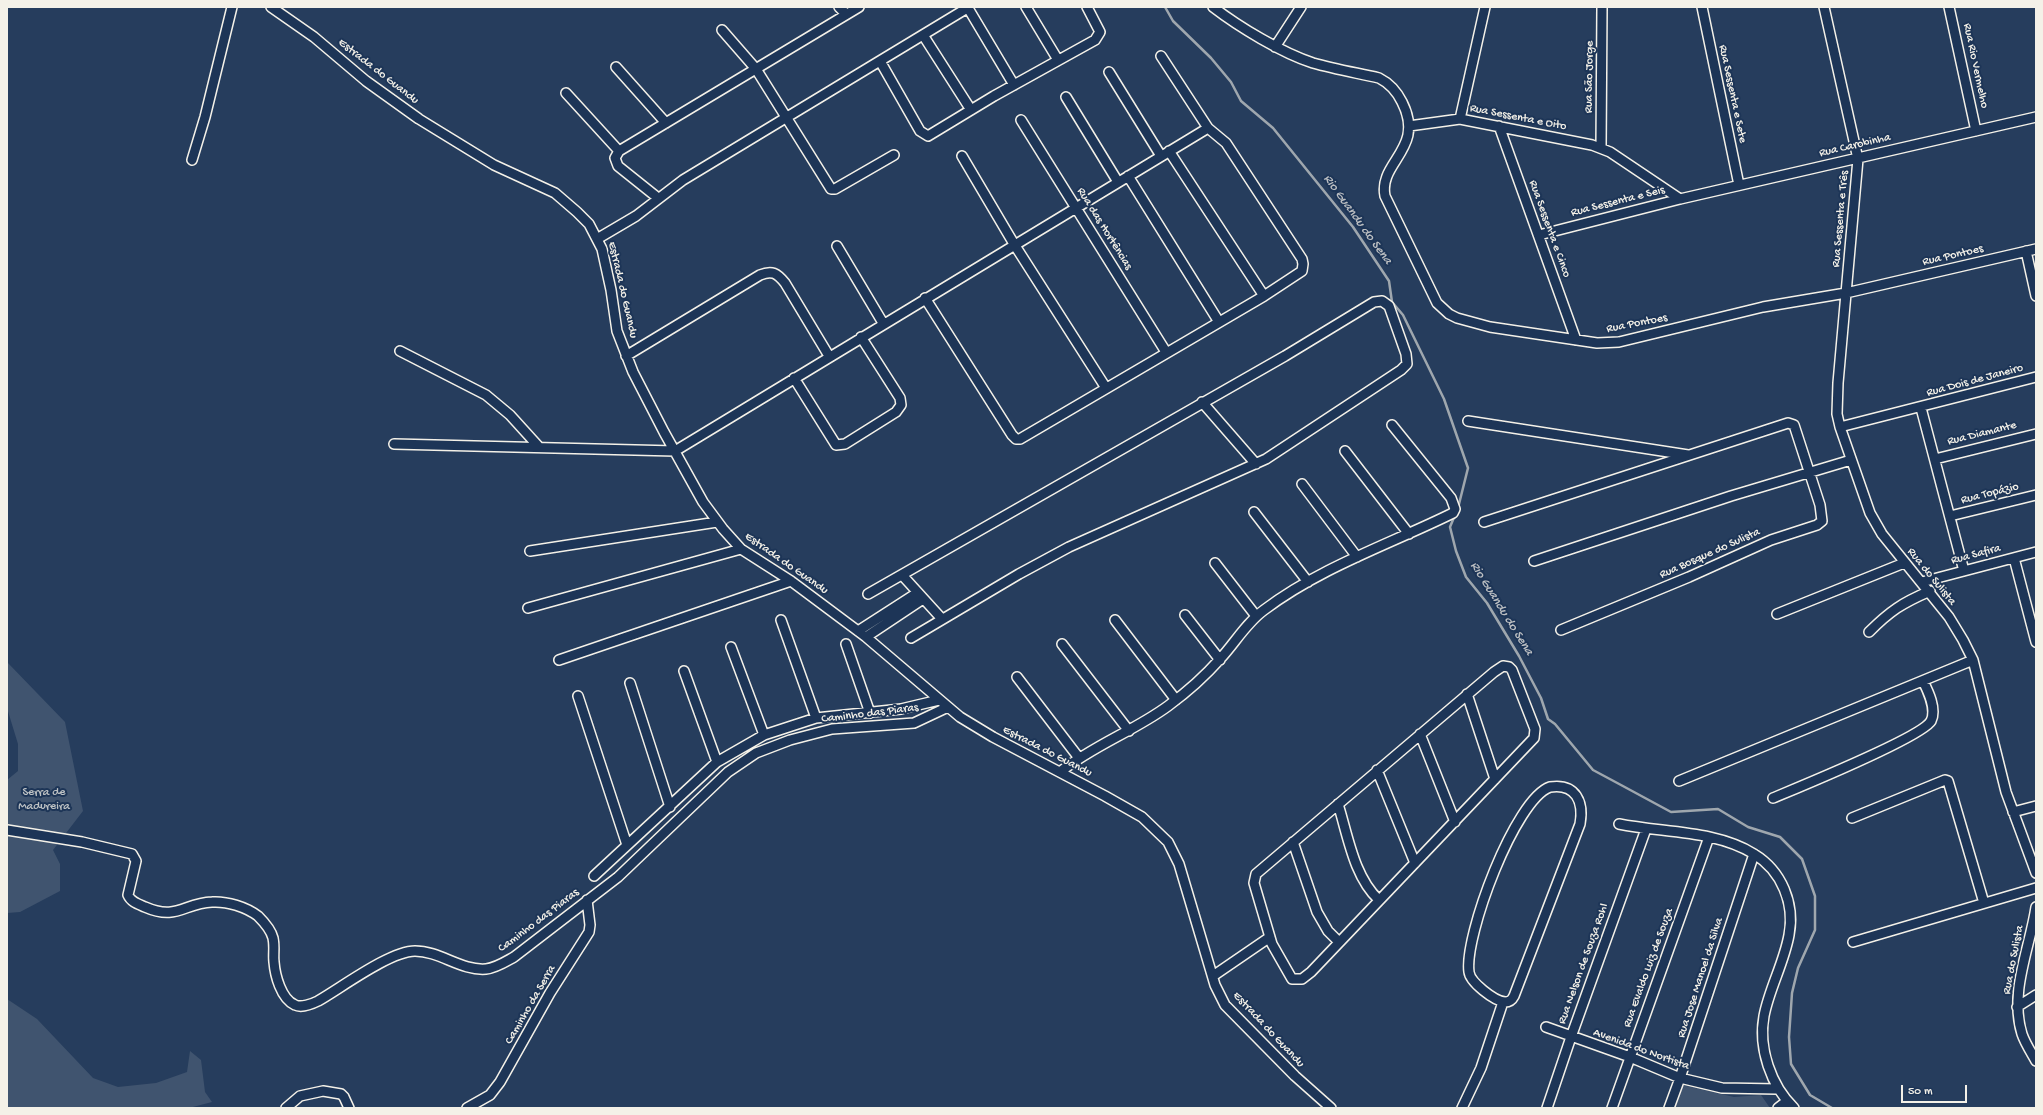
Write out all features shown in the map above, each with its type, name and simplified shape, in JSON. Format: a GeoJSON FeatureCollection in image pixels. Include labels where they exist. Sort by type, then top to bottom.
{"type":"FeatureCollection","features":[{"type":"Feature","properties":{"kind":"street"},"geometry":{"type":"LineString","coordinates":[[192,160],[205,117],[232,7]]}},
{"type":"Feature","properties":{"kind":"street","name":"Estrada do Guandu"},"geometry":{"type":"LineString","coordinates":[[271,7],[314,37],[389,99],[494,165],[540,185],[564,200],[589,224],[597,239],[607,270],[617,331],[626,356],[674,451],[690,480],[717,522],[742,549],[791,581],[866,637],[948,707],[993,738],[1060,772],[1142,817],[1168,842],[1179,864],[1213,976],[1218,990],[1230,1011],[1295,1076],[1330,1108]]}},
{"type":"Feature","properties":{"kind":"street"},"geometry":{"type":"LineString","coordinates":[[839,7],[846,14]]}},
{"type":"Feature","properties":{"kind":"street"},"geometry":{"type":"LineString","coordinates":[[658,198],[618,166],[615,158],[619,151],[859,7]]}},
{"type":"Feature","properties":{"kind":"street"},"geometry":{"type":"LineString","coordinates":[[597,239],[636,216],[683,180],[969,7],[1014,85]]}},
{"type":"Feature","properties":{"kind":"street"},"geometry":{"type":"LineString","coordinates":[[1026,7],[1058,60]]}},
{"type":"Feature","properties":{"kind":"street"},"geometry":{"type":"LineString","coordinates":[[880,61],[920,131],[925,136],[933,135],[971,110],[1095,40],[1099,35],[1098,26],[1087,7]]}},
{"type":"Feature","properties":{"kind":"street"},"geometry":{"type":"LineString","coordinates":[[1213,7],[1275,47],[1312,63],[1385,81],[1401,100],[1409,126]]}},
{"type":"Feature","properties":{"kind":"street"},"geometry":{"type":"LineString","coordinates":[[1275,47],[1301,7]]}},
{"type":"Feature","properties":{"kind":"street"},"geometry":{"type":"LineString","coordinates":[[1460,119],[1484,7]]}},
{"type":"Feature","properties":{"kind":"street","name":"Rua São Jorge"},"geometry":{"type":"LineString","coordinates":[[1601,148],[1602,7]]}},
{"type":"Feature","properties":{"kind":"street","name":"Rua Sessenta e Sete"},"geometry":{"type":"LineString","coordinates":[[1702,7],[1739,185]]}},
{"type":"Feature","properties":{"kind":"street","name":"Rua Sessenta e Três"},"geometry":{"type":"LineString","coordinates":[[1824,7],[1858,158],[1846,293]]}},
{"type":"Feature","properties":{"kind":"street","name":"Rua Rio Vermelho"},"geometry":{"type":"LineString","coordinates":[[1949,7],[1976,131]]}},
{"type":"Feature","properties":{"kind":"street"},"geometry":{"type":"LineString","coordinates":[[722,30],[756,69],[828,186],[832,189],[894,155]]}},
{"type":"Feature","properties":{"kind":"street"},"geometry":{"type":"LineString","coordinates":[[923,35],[971,110]]}},
{"type":"Feature","properties":{"kind":"street"},"geometry":{"type":"LineString","coordinates":[[925,298],[1014,438],[1025,438],[1166,352],[1264,296],[1302,271],[1302,259],[1226,143],[1208,128],[1161,56]]}},
{"type":"Feature","properties":{"kind":"street"},"geometry":{"type":"LineString","coordinates":[[616,67],[666,123]]}},
{"type":"Feature","properties":{"kind":"street"},"geometry":{"type":"LineString","coordinates":[[1109,72],[1264,296]]}},
{"type":"Feature","properties":{"kind":"street"},"geometry":{"type":"LineString","coordinates":[[566,93],[619,151]]}},
{"type":"Feature","properties":{"kind":"street"},"geometry":{"type":"LineString","coordinates":[[1066,97],[1118,182]]}},
{"type":"Feature","properties":{"kind":"street","name":"Rua Carobinha"},"geometry":{"type":"LineString","coordinates":[[1680,199],[2036,117]]}},
{"type":"Feature","properties":{"kind":"street","name":"Rua Sessenta e Oito"},"geometry":{"type":"LineString","coordinates":[[1409,126],[1460,119],[1601,148],[1639,170],[1680,199]]}},
{"type":"Feature","properties":{"kind":"street","name":"Rua das Hortências"},"geometry":{"type":"LineString","coordinates":[[1021,120],[1166,352]]}},
{"type":"Feature","properties":{"kind":"street","name":"Rua Pontoes"},"geometry":{"type":"LineString","coordinates":[[1409,126],[1408,136],[1400,156],[1387,176],[1384,192],[1387,203],[1438,303],[1449,314],[1469,322],[1576,340],[1608,343],[1631,340],[1763,307],[1846,293],[2036,249]]}},
{"type":"Feature","properties":{"kind":"street","name":"Rua Sessenta e Cinco"},"geometry":{"type":"LineString","coordinates":[[1499,126],[1576,340]]}},
{"type":"Feature","properties":{"kind":"street"},"geometry":{"type":"LineString","coordinates":[[394,444],[674,451],[883,323],[1208,128]]}},
{"type":"Feature","properties":{"kind":"street"},"geometry":{"type":"LineString","coordinates":[[962,156],[1014,244],[1106,388]]}},
{"type":"Feature","properties":{"kind":"street"},"geometry":{"type":"LineString","coordinates":[[1128,176],[1219,322]]}},
{"type":"Feature","properties":{"kind":"street","name":"Rua Sessenta e Seis"},"geometry":{"type":"LineString","coordinates":[[1539,235],[1680,199]]}},
{"type":"Feature","properties":{"kind":"street"},"geometry":{"type":"LineString","coordinates":[[837,246],[883,323]]}},
{"type":"Feature","properties":{"kind":"street"},"geometry":{"type":"LineString","coordinates":[[2026,251],[2036,296]]}},
{"type":"Feature","properties":{"kind":"street"},"geometry":{"type":"LineString","coordinates":[[626,356],[760,275],[771,272],[779,275],[785,283],[829,356]]}},
{"type":"Feature","properties":{"kind":"street","name":"Rua do Sulista"},"geometry":{"type":"LineString","coordinates":[[1846,293],[1838,383],[1838,414],[1840,427],[1870,513],[1882,534],[1904,562],[1930,591],[1964,640],[1973,660],[2012,812],[2036,870]]}},
{"type":"Feature","properties":{"kind":"street"},"geometry":{"type":"LineString","coordinates":[[868,594],[1285,356],[1374,302],[1382,301],[1388,306],[1406,354],[1407,364],[1405,367],[1292,444],[1256,464],[1069,547],[1019,574],[911,638]]}},
{"type":"Feature","properties":{"kind":"street"},"geometry":{"type":"LineString","coordinates":[[794,378],[833,442],[839,445],[896,412],[901,405],[900,398],[861,337]]}},
{"type":"Feature","properties":{"kind":"street"},"geometry":{"type":"LineString","coordinates":[[400,351],[486,395],[510,414],[539,447]]}},
{"type":"Feature","properties":{"kind":"street","name":"Rua Dois de Janeiro"},"geometry":{"type":"LineString","coordinates":[[1840,427],[1921,408],[2036,377]]}},
{"type":"Feature","properties":{"kind":"street"},"geometry":{"type":"LineString","coordinates":[[1202,402],[1256,464]]}},
{"type":"Feature","properties":{"kind":"street"},"geometry":{"type":"LineString","coordinates":[[1921,408],[1964,571]]}},
{"type":"Feature","properties":{"kind":"street"},"geometry":{"type":"LineString","coordinates":[[1468,421],[1690,456]]}},
{"type":"Feature","properties":{"kind":"street","name":"Rua Bosque do Sulista"},"geometry":{"type":"LineString","coordinates":[[1561,630],[1689,577],[1783,535],[1817,525],[1822,521],[1796,429],[1791,422],[1690,456]]}},
{"type":"Feature","properties":{"kind":"street"},"geometry":{"type":"LineString","coordinates":[[1060,772],[1079,758],[1155,716],[1176,700],[1220,660],[1256,616],[1285,596],[1308,582],[1358,557],[1453,513],[1456,509],[1451,498],[1392,424]]}},
{"type":"Feature","properties":{"kind":"street","name":"Rua Diamante"},"geometry":{"type":"LineString","coordinates":[[1935,459],[2036,434]]}},
{"type":"Feature","properties":{"kind":"street"},"geometry":{"type":"LineString","coordinates":[[1345,451],[1409,534]]}},
{"type":"Feature","properties":{"kind":"street"},"geometry":{"type":"LineString","coordinates":[[1484,522],[1690,456]]}},
{"type":"Feature","properties":{"kind":"street"},"geometry":{"type":"LineString","coordinates":[[1534,561],[1809,472],[1851,460]]}},
{"type":"Feature","properties":{"kind":"street"},"geometry":{"type":"LineString","coordinates":[[1302,484],[1358,557]]}},
{"type":"Feature","properties":{"kind":"street","name":"Rua Topázio"},"geometry":{"type":"LineString","coordinates":[[1950,516],[2036,495]]}},
{"type":"Feature","properties":{"kind":"street"},"geometry":{"type":"LineString","coordinates":[[1254,512],[1308,582]]}},
{"type":"Feature","properties":{"kind":"street"},"geometry":{"type":"LineString","coordinates":[[530,551],[717,522]]}},
{"type":"Feature","properties":{"kind":"street"},"geometry":{"type":"LineString","coordinates":[[528,608],[742,549]]}},
{"type":"Feature","properties":{"kind":"street","name":"Rua Safira"},"geometry":{"type":"LineString","coordinates":[[1922,582],[2036,552]]}},
{"type":"Feature","properties":{"kind":"street"},"geometry":{"type":"LineString","coordinates":[[2014,558],[2036,642]]}},
{"type":"Feature","properties":{"kind":"street"},"geometry":{"type":"LineString","coordinates":[[1777,614],[1904,562]]}},
{"type":"Feature","properties":{"kind":"street"},"geometry":{"type":"LineString","coordinates":[[1215,563],[1256,616]]}},
{"type":"Feature","properties":{"kind":"street"},"geometry":{"type":"LineString","coordinates":[[902,575],[942,619]]}},
{"type":"Feature","properties":{"kind":"street"},"geometry":{"type":"LineString","coordinates":[[559,660],[791,581]]}},
{"type":"Feature","properties":{"kind":"street"},"geometry":{"type":"LineString","coordinates":[[1869,632],[1904,602],[1930,591]]}},
{"type":"Feature","properties":{"kind":"street"},"geometry":{"type":"LineString","coordinates":[[858,631],[920,596]]}},
{"type":"Feature","properties":{"kind":"street"},"geometry":{"type":"LineString","coordinates":[[866,637],[920,596]]}},
{"type":"Feature","properties":{"kind":"street"},"geometry":{"type":"LineString","coordinates":[[1185,615],[1220,660]]}},
{"type":"Feature","properties":{"kind":"street"},"geometry":{"type":"LineString","coordinates":[[780,620],[816,718]]}},
{"type":"Feature","properties":{"kind":"street"},"geometry":{"type":"LineString","coordinates":[[1115,620],[1176,700]]}},
{"type":"Feature","properties":{"kind":"street"},"geometry":{"type":"LineString","coordinates":[[846,644],[870,713]]}},
{"type":"Feature","properties":{"kind":"street"},"geometry":{"type":"LineString","coordinates":[[1062,644],[1129,731]]}},
{"type":"Feature","properties":{"kind":"street"},"geometry":{"type":"LineString","coordinates":[[731,647],[764,735]]}},
{"type":"Feature","properties":{"kind":"street"},"geometry":{"type":"LineString","coordinates":[[1679,781],[1973,660]]}},
{"type":"Feature","properties":{"kind":"street"},"geometry":{"type":"LineString","coordinates":[[1503,666],[1509,667],[1535,729],[1534,738],[1530,743],[1311,972],[1302,979],[1292,979],[1279,957],[1270,937],[1253,879],[1256,874],[1420,734],[1503,666]]}},
{"type":"Feature","properties":{"kind":"street"},"geometry":{"type":"LineString","coordinates":[[684,670],[717,762]]}},
{"type":"Feature","properties":{"kind":"street"},"geometry":{"type":"LineString","coordinates":[[1017,677],[1079,758]]}},
{"type":"Feature","properties":{"kind":"street"},"geometry":{"type":"LineString","coordinates":[[1773,798],[1884,749],[1916,733],[1929,724],[1932,719],[1932,706],[1923,681]]}},
{"type":"Feature","properties":{"kind":"street"},"geometry":{"type":"LineString","coordinates":[[630,683],[670,807]]}},
{"type":"Feature","properties":{"kind":"street"},"geometry":{"type":"LineString","coordinates":[[1467,694],[1495,779]]}},
{"type":"Feature","properties":{"kind":"street"},"geometry":{"type":"LineString","coordinates":[[578,696],[627,845]]}},
{"type":"Feature","properties":{"kind":"street"},"geometry":{"type":"LineString","coordinates":[[594,876],[717,762],[764,735],[816,718],[901,709],[939,700]]}},
{"type":"Feature","properties":{"kind":"street","name":"Caminho das Piaras"},"geometry":{"type":"LineString","coordinates":[[7,830],[82,842],[132,854],[136,861],[128,896],[135,903],[148,908],[170,913],[211,902],[230,903],[257,916],[268,927],[273,937],[274,966],[281,988],[288,1000],[295,1005],[308,1005],[318,1001],[386,960],[414,951],[431,952],[475,968],[486,968],[498,965],[514,957],[618,877],[728,772],[756,753],[790,740],[832,728],[914,723],[948,707]]}},
{"type":"Feature","properties":{"kind":"street"},"geometry":{"type":"LineString","coordinates":[[1420,734],[1455,822]]}},
{"type":"Feature","properties":{"kind":"street"},"geometry":{"type":"LineString","coordinates":[[1377,770],[1415,863]]}},
{"type":"Feature","properties":{"kind":"street"},"geometry":{"type":"LineString","coordinates":[[1852,818],[1945,780],[1948,781],[1984,903]]}},
{"type":"Feature","properties":{"kind":"street"},"geometry":{"type":"LineString","coordinates":[[1550,787],[1570,789],[1578,795],[1581,806],[1580,824],[1514,996],[1509,1002],[1503,1002],[1477,986],[1471,979],[1469,972],[1471,946],[1487,892],[1502,852],[1536,796],[1550,787]]}},
{"type":"Feature","properties":{"kind":"street"},"geometry":{"type":"LineString","coordinates":[[1338,804],[1360,873],[1365,884],[1379,900]]}},
{"type":"Feature","properties":{"kind":"street"},"geometry":{"type":"LineString","coordinates":[[2012,812],[2036,806]]}},
{"type":"Feature","properties":{"kind":"street"},"geometry":{"type":"LineString","coordinates":[[1619,824],[1709,837],[1735,845],[1754,854],[1770,867],[1783,884],[1789,901],[1789,936],[1764,1018],[1763,1040],[1769,1066],[1777,1089],[1790,1105],[1778,1108]]}},
{"type":"Feature","properties":{"kind":"street","name":"Rua Nelson de Souza Rohl"},"geometry":{"type":"LineString","coordinates":[[1548,1108],[1571,1037],[1646,829]]}},
{"type":"Feature","properties":{"kind":"street","name":"Rua Evaldo Luiz de Souza"},"geometry":{"type":"LineString","coordinates":[[1612,1108],[1709,837]]}},
{"type":"Feature","properties":{"kind":"street"},"geometry":{"type":"LineString","coordinates":[[1293,842],[1317,912],[1328,931],[1339,942]]}},
{"type":"Feature","properties":{"kind":"street","name":"Rua Jose Manoel da Silva"},"geometry":{"type":"LineString","coordinates":[[1669,1108],[1754,854]]}},
{"type":"Feature","properties":{"kind":"street"},"geometry":{"type":"LineString","coordinates":[[1853,942],[2036,888]]}},
{"type":"Feature","properties":{"kind":"street","name":"Caminho da Serra"},"geometry":{"type":"LineString","coordinates":[[467,1108],[490,1095],[500,1082],[550,993],[589,932],[590,925],[587,900]]}},
{"type":"Feature","properties":{"kind":"street","name":"Rua do Sulista"},"geometry":{"type":"LineString","coordinates":[[2036,907],[2018,991],[2017,1007],[2022,1034],[2036,1061]]}},
{"type":"Feature","properties":{"kind":"street"},"geometry":{"type":"LineString","coordinates":[[1213,976],[1270,937]]}},
{"type":"Feature","properties":{"kind":"street"},"geometry":{"type":"LineString","coordinates":[[2017,1007],[2036,995]]}},
{"type":"Feature","properties":{"kind":"street"},"geometry":{"type":"LineString","coordinates":[[1462,1108],[1481,1068],[1503,1002]]}},
{"type":"Feature","properties":{"kind":"street","name":"Avenida do Nortista"},"geometry":{"type":"LineString","coordinates":[[1546,1027],[1630,1057],[1680,1078],[1722,1088],[1777,1089]]}},
{"type":"Feature","properties":{"kind":"street"},"geometry":{"type":"LineString","coordinates":[[286,1108],[300,1096],[323,1091],[341,1094],[349,1108]]}},
{"type":"Feature","properties":{"kind":"green space","name":"Serra de Madureira"},"geometry":{"type":"Polygon","coordinates":[[[7,662],[65,722],[83,811],[53,850],[60,864],[60,891],[20,912],[7,913],[7,780],[18,771],[18,744],[7,708],[7,662]]]}},
{"type":"Feature","properties":{"kind":"green space"},"geometry":{"type":"Polygon","coordinates":[[[7,999],[37,1019],[93,1078],[118,1087],[156,1083],[187,1072],[190,1051],[201,1060],[205,1092],[212,1102],[189,1108],[7,1108],[7,999]]]}},
{"type":"Feature","properties":{"kind":"green space"},"geometry":{"type":"Polygon","coordinates":[[[1682,1085],[1734,1097],[1761,1095],[1770,1108],[1673,1108],[1682,1085]]]}},
{"type":"Feature","properties":{"kind":"waterway","name":"Rio Guandu do Sena"},"geometry":{"type":"LineString","coordinates":[[1165,7],[1173,21],[1211,58],[1231,82],[1241,101],[1273,128],[1353,227],[1389,281],[1392,302],[1403,315],[1444,399],[1468,468],[1458,508]]}},
{"type":"Feature","properties":{"kind":"waterway","name":"Rio Guandu do Sena"},"geometry":{"type":"LineString","coordinates":[[1455,515],[1450,527],[1456,551],[1466,577],[1487,603],[1519,656],[1541,698],[1548,719],[1555,724],[1593,770],[1671,812],[1718,809],[1748,827],[1780,837],[1802,859],[1815,896],[1815,930],[1798,968],[1792,993],[1789,1037],[1791,1064],[1810,1095],[1832,1108]]}}]}
